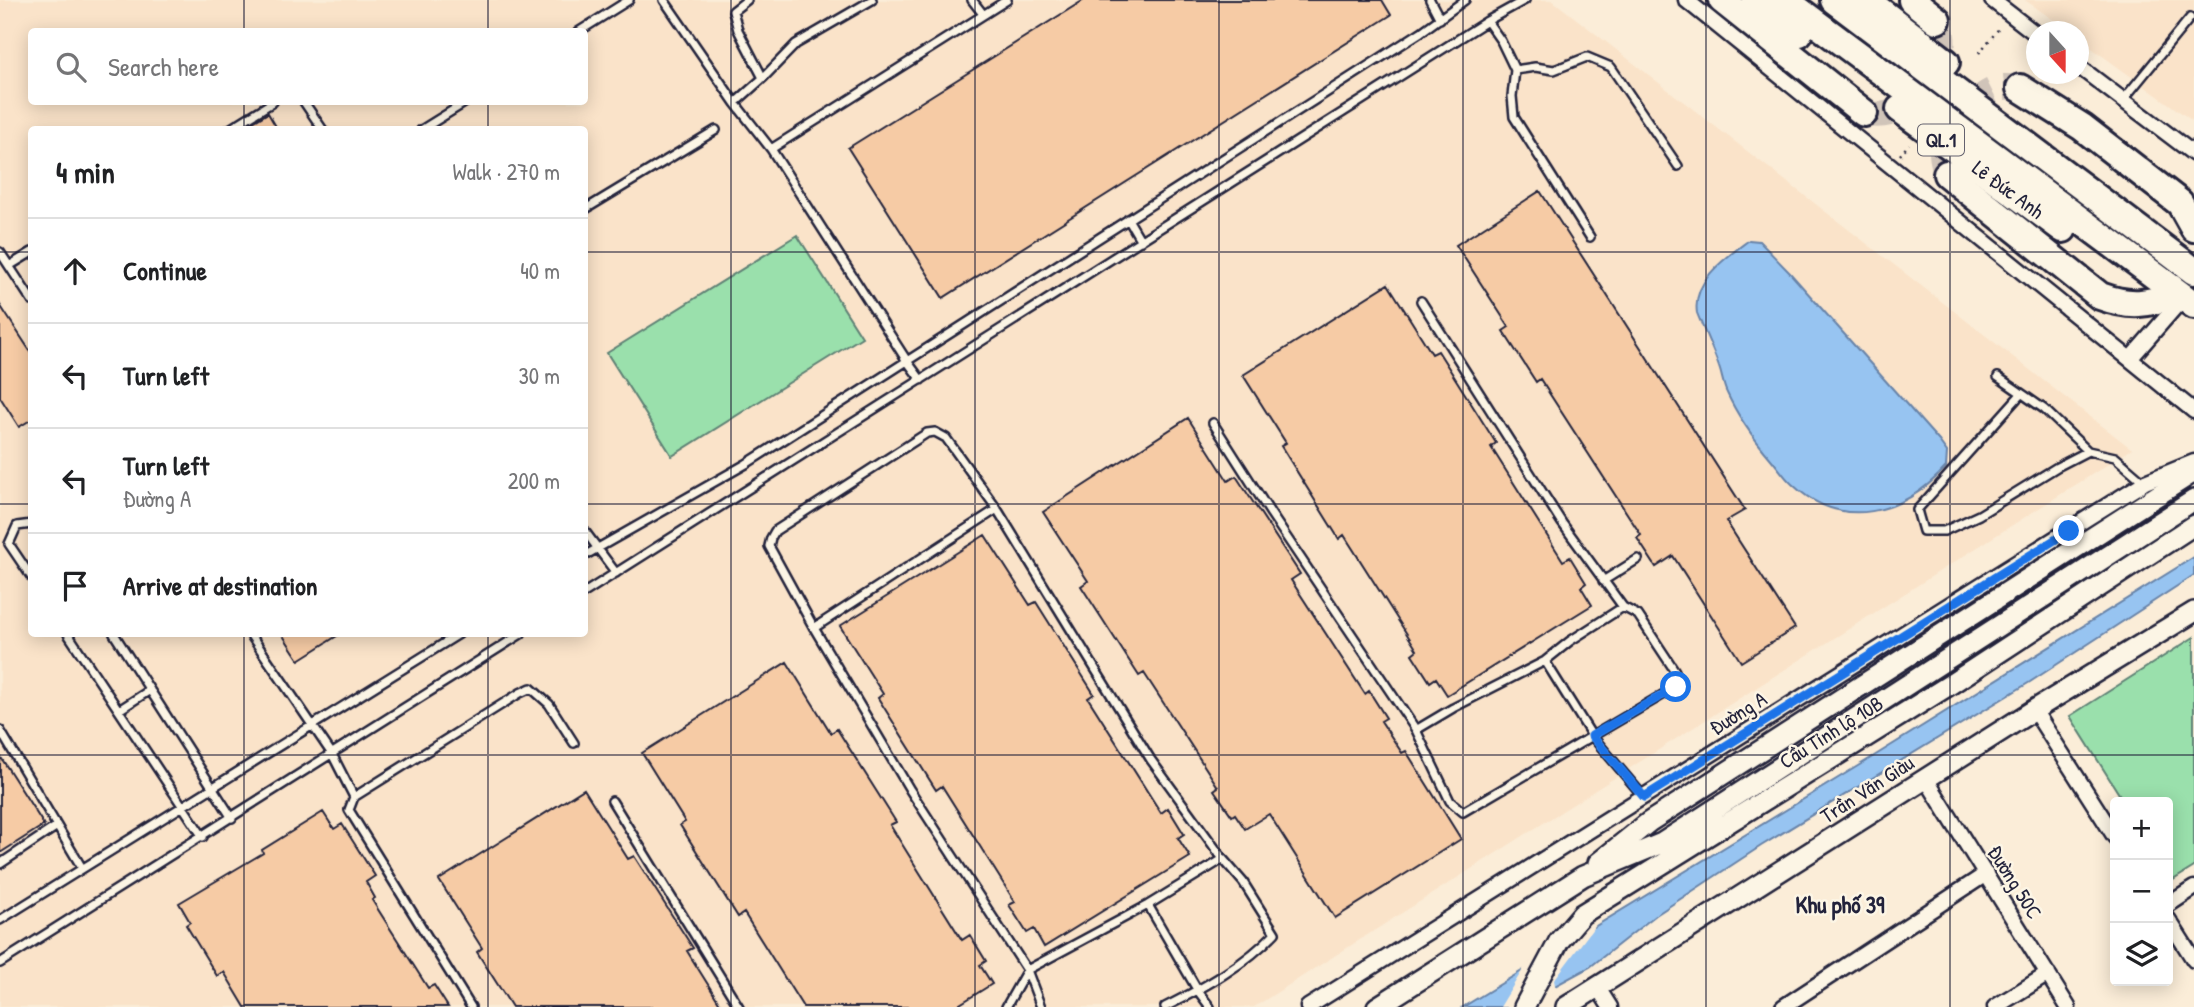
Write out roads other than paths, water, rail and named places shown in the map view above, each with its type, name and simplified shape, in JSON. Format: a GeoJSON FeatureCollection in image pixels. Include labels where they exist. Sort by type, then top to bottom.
{"type":"FeatureCollection","features":[{"type":"Feature","properties":{"kind":"highway"},"geometry":{"type":"LineString","coordinates":[[1722,0],[1864,113]]}},
{"type":"Feature","properties":{"kind":"highway","name":"Lê Đức Anh"},"geometry":{"type":"LineString","coordinates":[[1756,0],[2023,202],[2099,252],[2136,262]]}},
{"type":"Feature","properties":{"kind":"highway","name":"Lê Đức Anh"},"geometry":{"type":"LineString","coordinates":[[1785,0],[2185,298]]}},
{"type":"Feature","properties":{"kind":"highway","name":"QL.1"},"geometry":{"type":"LineString","coordinates":[[1834,0],[2194,271]]}},
{"type":"Feature","properties":{"kind":"highway","name":"QL.1"},"geometry":{"type":"LineString","coordinates":[[1866,0],[2119,196],[2133,210],[2153,240]]}},
{"type":"Feature","properties":{"kind":"highway"},"geometry":{"type":"LineString","coordinates":[[1912,0],[1937,20]]}},
{"type":"Feature","properties":{"kind":"highway"},"geometry":{"type":"LineString","coordinates":[[2020,88],[2082,127],[2180,203],[2192,220],[2194,228]]}},
{"type":"Feature","properties":{"kind":"highway"},"geometry":{"type":"LineString","coordinates":[[1947,174],[2100,296],[2120,304],[2185,298]]}},
{"type":"Feature","properties":{"kind":"main road"},"geometry":{"type":"LineString","coordinates":[[1377,1007],[1588,874],[1649,822],[2194,472]]}},
{"type":"Feature","properties":{"kind":"main road","name":"Cầu Tỉnh lộ 10B"},"geometry":{"type":"LineString","coordinates":[[1588,874],[1662,843],[2194,500]]}},
{"type":"Feature","properties":{"kind":"main road","name":"Cầu Tỉnh lộ 10B"},"geometry":{"type":"LineString","coordinates":[[1524,1007],[1559,941],[1582,914],[1951,684],[2194,525]]}},
{"type":"Feature","properties":{"kind":"main road","name":"Trần Văn Giàu"},"geometry":{"type":"LineString","coordinates":[[1566,1007],[2034,710],[2194,612]]}},
{"type":"Feature","properties":{"kind":"street"},"geometry":{"type":"LineString","coordinates":[[1686,0],[2194,411]]}},
{"type":"Feature","properties":{"kind":"street"},"geometry":{"type":"LineString","coordinates":[[1992,0],[2026,26]]}},
{"type":"Feature","properties":{"kind":"street"},"geometry":{"type":"LineString","coordinates":[[2089,74],[2194,154]]}},
{"type":"Feature","properties":{"kind":"street"},"geometry":{"type":"LineString","coordinates":[[2130,359],[2185,298]]}},
{"type":"Feature","properties":{"kind":"street","name":"Đường A"},"geometry":{"type":"LineString","coordinates":[[1308,1007],[2145,482],[2194,462]]}},
{"type":"Feature","properties":{"kind":"street"},"geometry":{"type":"LineString","coordinates":[[2034,710],[2110,829]]}},
{"type":"Feature","properties":{"kind":"street","name":"Đường 50C"},"geometry":{"type":"LineString","coordinates":[[1926,779],[2068,1007]]}},
{"type":"Feature","properties":{"kind":"street"},"geometry":{"type":"LineString","coordinates":[[1783,1007],[1986,874]]}},
{"type":"Feature","properties":{"kind":"street"},"geometry":{"type":"LineString","coordinates":[[2173,902],[2194,888]]}},
{"type":"Feature","properties":{"kind":"street"},"geometry":{"type":"LineString","coordinates":[[2171,923],[2194,960]]}},
{"type":"Feature","properties":{"kind":"street"},"geometry":{"type":"LineString","coordinates":[[1995,1007],[2048,974]]}},
{"type":"Feature","properties":{"kind":"street"},"geometry":{"type":"LineString","coordinates":[[1598,988],[1611,1007]]}},
{"type":"Feature","properties":{"kind":"lane"},"geometry":{"type":"LineString","coordinates":[[584,28],[629,0]]}},
{"type":"Feature","properties":{"kind":"lane"},"geometry":{"type":"LineString","coordinates":[[664,0],[735,103],[771,149],[921,380]]}},
{"type":"Feature","properties":{"kind":"lane"},"geometry":{"type":"LineString","coordinates":[[747,0],[733,11],[738,30],[763,78]]}},
{"type":"Feature","properties":{"kind":"lane"},"geometry":{"type":"LineString","coordinates":[[735,103],[796,44],[872,0]]}},
{"type":"Feature","properties":{"kind":"lane"},"geometry":{"type":"LineString","coordinates":[[972,0],[983,14]]}},
{"type":"Feature","properties":{"kind":"lane"},"geometry":{"type":"LineString","coordinates":[[771,149],[1007,0]]}},
{"type":"Feature","properties":{"kind":"lane"},"geometry":{"type":"LineString","coordinates":[[1430,0],[1440,19]]}},
{"type":"Feature","properties":{"kind":"lane"},"geometry":{"type":"LineString","coordinates":[[588,554],[746,464],[1440,19],[1465,0]]}},
{"type":"Feature","properties":{"kind":"lane"},"geometry":{"type":"LineString","coordinates":[[588,590],[1487,21],[1525,0]]}},
{"type":"Feature","properties":{"kind":"lane"},"geometry":{"type":"LineString","coordinates":[[2123,100],[2190,18]]}},
{"type":"Feature","properties":{"kind":"lane"},"geometry":{"type":"LineString","coordinates":[[1487,21],[1501,41],[1515,70],[1512,96],[1514,117],[1590,237]]}},
{"type":"Feature","properties":{"kind":"lane"},"geometry":{"type":"LineString","coordinates":[[1515,70],[1535,67],[1553,70],[1587,57],[1611,67],[1678,166]]}},
{"type":"Feature","properties":{"kind":"lane"},"geometry":{"type":"LineString","coordinates":[[234,126],[268,105]]}},
{"type":"Feature","properties":{"kind":"lane"},"geometry":{"type":"LineString","coordinates":[[306,105],[320,126]]}},
{"type":"Feature","properties":{"kind":"lane"},"geometry":{"type":"LineString","coordinates":[[427,126],[461,105]]}},
{"type":"Feature","properties":{"kind":"lane"},"geometry":{"type":"LineString","coordinates":[[588,208],[716,130]]}},
{"type":"Feature","properties":{"kind":"lane"},"geometry":{"type":"LineString","coordinates":[[1128,219],[1141,240]]}},
{"type":"Feature","properties":{"kind":"lane"},"geometry":{"type":"LineString","coordinates":[[0,252],[28,295]]}},
{"type":"Feature","properties":{"kind":"lane"},"geometry":{"type":"LineString","coordinates":[[9,266],[28,255]]}},
{"type":"Feature","properties":{"kind":"lane"},"geometry":{"type":"LineString","coordinates":[[1213,423],[1416,730],[1450,801],[1463,812],[1676,687],[1675,671],[1668,659],[1638,615],[1623,607],[1562,523],[1421,301]]}},
{"type":"Feature","properties":{"kind":"lane"},"geometry":{"type":"LineString","coordinates":[[1998,377],[2044,409],[2088,451],[2115,457],[2145,482]]}},
{"type":"Feature","properties":{"kind":"lane"},"geometry":{"type":"LineString","coordinates":[[2021,394],[1917,510],[1923,531],[1944,531],[1979,515],[2088,451]]}},
{"type":"Feature","properties":{"kind":"lane"},"geometry":{"type":"LineString","coordinates":[[1041,1007],[1027,970],[910,790],[769,546],[775,531],[927,433],[935,432],[946,438],[997,509],[1151,760],[1223,859],[1243,882],[1275,933],[1257,953],[1198,991],[1165,1007]]}},
{"type":"Feature","properties":{"kind":"lane"},"geometry":{"type":"LineString","coordinates":[[814,628],[997,509]]}},
{"type":"Feature","properties":{"kind":"lane"},"geometry":{"type":"LineString","coordinates":[[28,525],[17,526],[9,544],[28,572]]}},
{"type":"Feature","properties":{"kind":"lane"},"geometry":{"type":"LineString","coordinates":[[588,536],[615,573]]}},
{"type":"Feature","properties":{"kind":"lane"},"geometry":{"type":"LineString","coordinates":[[1602,580],[1638,559]]}},
{"type":"Feature","properties":{"kind":"lane"},"geometry":{"type":"LineString","coordinates":[[1416,730],[1545,661],[1570,641],[1623,607]]}},
{"type":"Feature","properties":{"kind":"lane"},"geometry":{"type":"LineString","coordinates":[[70,637],[203,836]]}},
{"type":"Feature","properties":{"kind":"lane"},"geometry":{"type":"LineString","coordinates":[[116,637],[232,818]]}},
{"type":"Feature","properties":{"kind":"lane"},"geometry":{"type":"LineString","coordinates":[[252,637],[332,754],[354,797]]}},
{"type":"Feature","properties":{"kind":"lane"},"geometry":{"type":"LineString","coordinates":[[0,920],[453,637]]}},
{"type":"Feature","properties":{"kind":"lane"},"geometry":{"type":"LineString","coordinates":[[0,963],[516,637]]}},
{"type":"Feature","properties":{"kind":"lane"},"geometry":{"type":"LineString","coordinates":[[1545,661],[1592,736],[1644,797]]}},
{"type":"Feature","properties":{"kind":"lane"},"geometry":{"type":"LineString","coordinates":[[471,1007],[349,810],[354,797],[531,688],[549,704],[574,743]]}},
{"type":"Feature","properties":{"kind":"lane"},"geometry":{"type":"LineString","coordinates":[[119,710],[150,690]]}},
{"type":"Feature","properties":{"kind":"lane"},"geometry":{"type":"LineString","coordinates":[[0,730],[82,869]]}},
{"type":"Feature","properties":{"kind":"lane"},"geometry":{"type":"LineString","coordinates":[[612,801],[739,1007]]}},
{"type":"Feature","properties":{"kind":"lane"},"geometry":{"type":"LineString","coordinates":[[0,864],[57,826]]}},
{"type":"Feature","properties":{"kind":"lane"},"geometry":{"type":"LineString","coordinates":[[1006,1007],[1027,970],[1148,905],[1223,859]]}},
{"type":"Feature","properties":{"kind":"lane"},"geometry":{"type":"LineString","coordinates":[[1148,905],[1210,1007]]}},
{"type":"Feature","properties":{"kind":"water"},"geometry":{"type":"Polygon","coordinates":[[[1749,240],[1759,241],[1790,273],[1947,452],[1946,467],[1911,496],[1892,506],[1852,512],[1831,508],[1811,499],[1789,481],[1741,419],[1726,390],[1717,360],[1697,313],[1697,301],[1705,280],[1713,270],[1749,240]]]}},
{"type":"Feature","properties":{"kind":"water"},"geometry":{"type":"Polygon","coordinates":[[[2194,557],[2194,575],[2030,682],[1761,846],[1656,915],[1590,967],[1516,1007],[1463,1007],[1866,761],[2194,557]]]}},
{"type":"Feature","properties":{"kind":"tunnel"},"geometry":{"type":"LineString","coordinates":[[1864,113],[1882,114],[1899,110],[1914,101],[1927,88],[1942,54],[1942,37],[1937,20]]}},
{"type":"Feature","properties":{"kind":"tunnel"},"geometry":{"type":"LineString","coordinates":[[1947,174],[1942,155],[1944,143],[1962,114],[1989,92],[2004,87],[2020,88]]}},
{"type":"Feature","properties":{"kind":"district","name":"Khu phố 39"},"geometry":{"type":"Point","coordinates":[1840,904]}}]}
